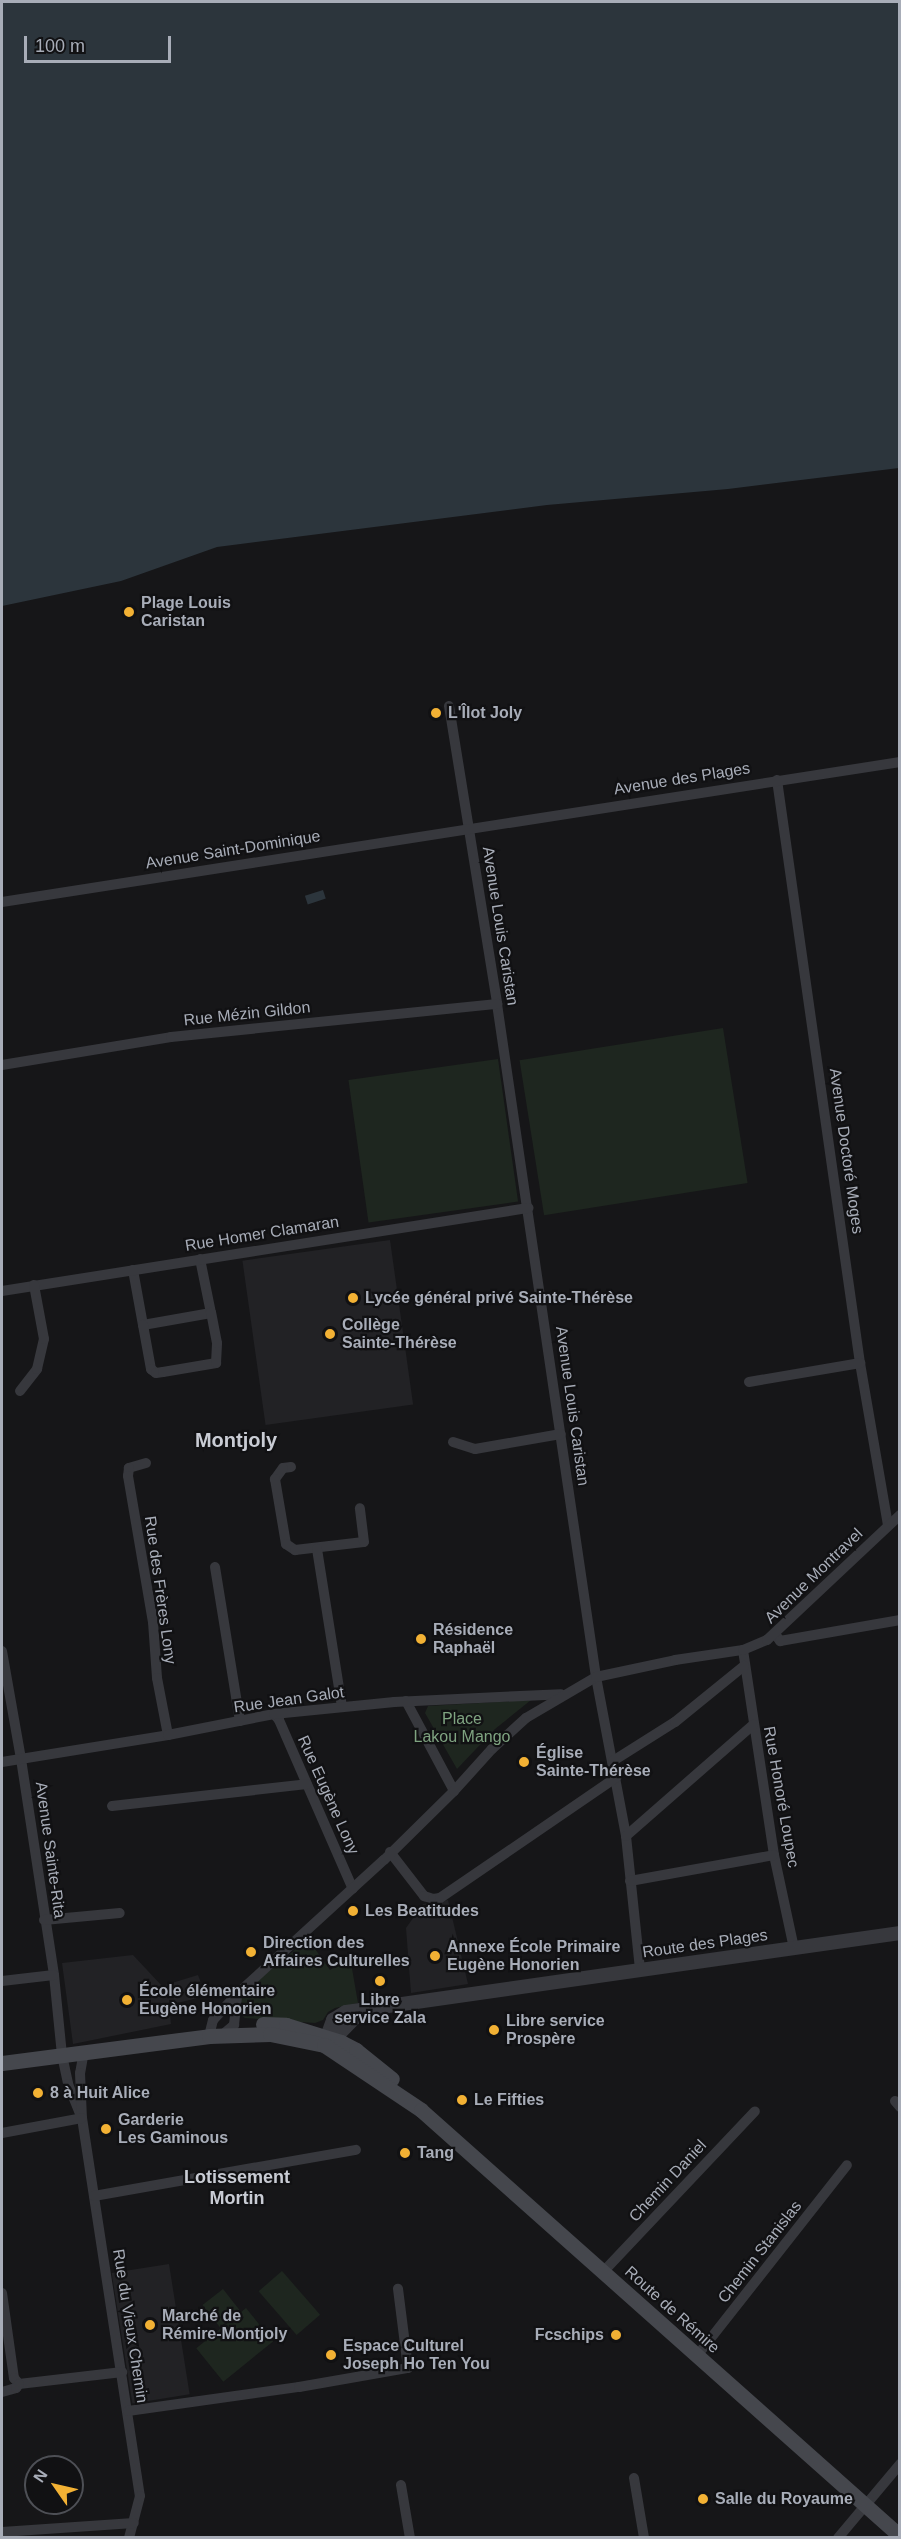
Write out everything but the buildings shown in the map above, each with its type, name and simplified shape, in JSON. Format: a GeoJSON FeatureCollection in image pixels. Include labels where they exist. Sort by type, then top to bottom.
{"type":"FeatureCollection","features":[{"type":"Feature","properties":{"kind":"main road","name":"Route de Rémire"},"geometry":{"type":"LineString","coordinates":[[215,2035],[234,2025],[285,2025],[325,2041],[356,2050],[407,2092],[421,2110]]}},
{"type":"Feature","properties":{"kind":"main road","name":"Route de Rémire"},"geometry":{"type":"LineString","coordinates":[[215,2035],[270,2034],[325,2041],[421,2110],[603,2271],[696,2357],[900,2536]]}},
{"type":"Feature","properties":{"kind":"main road"},"geometry":{"type":"LineString","coordinates":[[2,2063],[215,2035]]}},
{"type":"Feature","properties":{"kind":"street","name":"Avenue Louis Caristan"},"geometry":{"type":"LineString","coordinates":[[449,706],[470,827],[528,1208],[596,1677],[617,1777],[626,1836],[640,1969]]}},
{"type":"Feature","properties":{"kind":"street","name":"Avenue des Plages"},"geometry":{"type":"LineString","coordinates":[[470,827],[900,762]]}},
{"type":"Feature","properties":{"kind":"street","name":"Avenue Doctoré Moges"},"geometry":{"type":"LineString","coordinates":[[777,780],[860,1363],[888,1525]]}},
{"type":"Feature","properties":{"kind":"street","name":"Avenue Saint-Dominique"},"geometry":{"type":"LineString","coordinates":[[2,902],[470,827]]}},
{"type":"Feature","properties":{"kind":"street","name":"Rue Mézin Gildon"},"geometry":{"type":"LineString","coordinates":[[2,1065],[171,1037],[497,1004]]}},
{"type":"Feature","properties":{"kind":"street","name":"Rue Homer Clamaran"},"geometry":{"type":"LineString","coordinates":[[2,1291],[528,1208]]}},
{"type":"Feature","properties":{"kind":"street"},"geometry":{"type":"LineString","coordinates":[[133,1270],[151,1369],[156,1373],[163,1372],[217,1361],[211,1313],[200,1259]]}},
{"type":"Feature","properties":{"kind":"street"},"geometry":{"type":"LineString","coordinates":[[20,1391],[37,1369],[44,1339],[34,1285]]}},
{"type":"Feature","properties":{"kind":"street"},"geometry":{"type":"LineString","coordinates":[[143,1324],[211,1313]]}},
{"type":"Feature","properties":{"kind":"street"},"geometry":{"type":"LineString","coordinates":[[749,1382],[860,1363]]}},
{"type":"Feature","properties":{"kind":"street"},"geometry":{"type":"LineString","coordinates":[[453,1442],[475,1449],[561,1434]]}},
{"type":"Feature","properties":{"kind":"street","name":"Rue des Frères Lony"},"geometry":{"type":"LineString","coordinates":[[146,1463],[129,1468],[128,1476],[153,1622],[157,1678],[168,1735]]}},
{"type":"Feature","properties":{"kind":"street"},"geometry":{"type":"LineString","coordinates":[[291,1467],[283,1468],[275,1479],[286,1544],[295,1550],[364,1542],[360,1508]]}},
{"type":"Feature","properties":{"kind":"street","name":"Avenue Montravel"},"geometry":{"type":"LineString","coordinates":[[215,2035],[213,2020],[237,1994],[353,1889],[454,1791],[507,1734],[526,1718],[596,1677],[675,1660],[743,1650],[775,1634],[900,1515]]}},
{"type":"Feature","properties":{"kind":"street"},"geometry":{"type":"LineString","coordinates":[[317,1549],[342,1707]]}},
{"type":"Feature","properties":{"kind":"street"},"geometry":{"type":"LineString","coordinates":[[215,1567],[240,1721]]}},
{"type":"Feature","properties":{"kind":"street"},"geometry":{"type":"LineString","coordinates":[[775,1634],[780,1641],[900,1620]]}},
{"type":"Feature","properties":{"kind":"street","name":"Avenue Sainte-Rita"},"geometry":{"type":"LineString","coordinates":[[2,1650],[54,1975],[62,2055]]}},
{"type":"Feature","properties":{"kind":"street","name":"Rue Honoré Loupec"},"geometry":{"type":"LineString","coordinates":[[743,1650],[774,1855],[794,1948]]}},
{"type":"Feature","properties":{"kind":"street"},"geometry":{"type":"LineString","coordinates":[[613,1761],[675,1722],[744,1666]]}},
{"type":"Feature","properties":{"kind":"street","name":"Rue Jean Galot"},"geometry":{"type":"LineString","coordinates":[[2,1762],[168,1735],[274,1714],[406,1701],[564,1694]]}},
{"type":"Feature","properties":{"kind":"street"},"geometry":{"type":"LineString","coordinates":[[406,1701],[454,1791]]}},
{"type":"Feature","properties":{"kind":"street","name":"Rue Eugène Lony"},"geometry":{"type":"LineString","coordinates":[[274,1714],[279,1720],[353,1889]]}},
{"type":"Feature","properties":{"kind":"street"},"geometry":{"type":"LineString","coordinates":[[626,1836],[753,1725]]}},
{"type":"Feature","properties":{"kind":"street"},"geometry":{"type":"LineString","coordinates":[[390,1852],[424,1896],[433,1899],[440,1898],[617,1777]]}},
{"type":"Feature","properties":{"kind":"street"},"geometry":{"type":"LineString","coordinates":[[112,1806],[307,1784]]}},
{"type":"Feature","properties":{"kind":"street"},"geometry":{"type":"LineString","coordinates":[[630,1881],[774,1855]]}},
{"type":"Feature","properties":{"kind":"street"},"geometry":{"type":"LineString","coordinates":[[44,1920],[120,1913]]}},
{"type":"Feature","properties":{"kind":"street","name":"Route des Plages"},"geometry":{"type":"LineString","coordinates":[[325,2041],[333,2020],[340,2013],[900,1933]]}},
{"type":"Feature","properties":{"kind":"street"},"geometry":{"type":"LineString","coordinates":[[2,1980],[54,1975]]}},
{"type":"Feature","properties":{"kind":"street"},"geometry":{"type":"LineString","coordinates":[[234,2025],[237,1994]]}},
{"type":"Feature","properties":{"kind":"street","name":"Route des Plages"},"geometry":{"type":"LineString","coordinates":[[325,2041],[339,2034],[359,2013],[372,2008]]}},
{"type":"Feature","properties":{"kind":"street"},"geometry":{"type":"LineString","coordinates":[[348,2023],[347,2039],[356,2050]]}},
{"type":"Feature","properties":{"kind":"street","name":"Rue du Vieux Chemin"},"geometry":{"type":"LineString","coordinates":[[84,2051],[80,2073],[82,2118],[140,2496],[129,2538]]}},
{"type":"Feature","properties":{"kind":"street","name":"Rue du Vieux Chemin"},"geometry":{"type":"LineString","coordinates":[[62,2055],[68,2084],[82,2118]]}},
{"type":"Feature","properties":{"kind":"street","name":"Chemin Daniel"},"geometry":{"type":"LineString","coordinates":[[603,2271],[755,2111]]}},
{"type":"Feature","properties":{"kind":"street"},"geometry":{"type":"LineString","coordinates":[[2,2133],[82,2118]]}},
{"type":"Feature","properties":{"kind":"street"},"geometry":{"type":"LineString","coordinates":[[94,2196],[356,2150]]}},
{"type":"Feature","properties":{"kind":"street","name":"Chemin Stanislas"},"geometry":{"type":"LineString","coordinates":[[696,2357],[847,2165]]}},
{"type":"Feature","properties":{"kind":"street"},"geometry":{"type":"LineString","coordinates":[[128,2411],[299,2387],[408,2368],[398,2289]]}},
{"type":"Feature","properties":{"kind":"street"},"geometry":{"type":"LineString","coordinates":[[2,2293],[14,2378],[19,2384]]}},
{"type":"Feature","properties":{"kind":"street"},"geometry":{"type":"LineString","coordinates":[[2,2392],[16,2388],[19,2384],[122,2372]]}},
{"type":"Feature","properties":{"kind":"street"},"geometry":{"type":"LineString","coordinates":[[838,2538],[900,2464]]}},
{"type":"Feature","properties":{"kind":"street"},"geometry":{"type":"LineString","coordinates":[[634,2478],[644,2538]]}},
{"type":"Feature","properties":{"kind":"street"},"geometry":{"type":"LineString","coordinates":[[402,2485],[410,2538]]}},
{"type":"Feature","properties":{"kind":"street"},"geometry":{"type":"LineString","coordinates":[[2,2532],[134,2523]]}},
{"type":"Feature","properties":{"kind":"shaded area"},"geometry":{"type":"Polygon","coordinates":[[[2,2],[899,2],[899,468],[728,489],[547,505],[217,547],[121,581],[2,606],[2,2]]]}},
{"type":"Feature","properties":{"kind":"shaded area"},"geometry":{"type":"Polygon","coordinates":[[[323,890],[326,899],[308,904],[305,896],[323,890]]]}},
{"type":"Feature","properties":{"kind":"shaded area","name":"Collège Sainte-Thérèse"},"geometry":{"type":"Polygon","coordinates":[[[390,1240],[413,1404],[266,1425],[242,1261],[390,1240]]]}},
{"type":"Feature","properties":{"kind":"shaded area","name":"Annexe École Primaire Eugène Honorien"},"geometry":{"type":"Polygon","coordinates":[[[448,1900],[468,1984],[411,1993],[406,1928],[423,1904],[448,1900]]]}},
{"type":"Feature","properties":{"kind":"shaded area","name":"École élémentaire Eugène Honorien"},"geometry":{"type":"Polygon","coordinates":[[[133,1955],[162,1986],[198,1975],[206,1996],[169,2005],[171,2024],[73,2044],[62,1963],[133,1955]]]}},
{"type":"Feature","properties":{"kind":"shaded area","name":"Marché de Rémire-Montjoly"},"geometry":{"type":"Polygon","coordinates":[[[169,2264],[190,2394],[132,2403],[112,2273],[169,2264]]]}},
{"type":"Feature","properties":{"kind":"green space"},"geometry":{"type":"Polygon","coordinates":[[[723,1028],[748,1183],[544,1215],[520,1060],[723,1028]]]}},
{"type":"Feature","properties":{"kind":"green space"},"geometry":{"type":"Polygon","coordinates":[[[498,1059],[518,1202],[369,1223],[348,1080],[498,1059]]]}},
{"type":"Feature","properties":{"kind":"green space","name":"Place Lakou Mango"},"geometry":{"type":"Polygon","coordinates":[[[531,1700],[495,1729],[457,1769],[425,1713],[428,1706],[531,1700]]]}},
{"type":"Feature","properties":{"kind":"green space"},"geometry":{"type":"Polygon","coordinates":[[[308,1939],[330,1970],[350,1957],[358,2003],[335,2008],[328,2012],[323,2020],[315,2023],[245,2018],[239,2014],[240,1995],[308,1939]]]}},
{"type":"Feature","properties":{"kind":"green space"},"geometry":{"type":"Polygon","coordinates":[[[282,2271],[320,2315],[297,2335],[259,2291],[282,2271]]]}},
{"type":"Feature","properties":{"kind":"green space"},"geometry":{"type":"Polygon","coordinates":[[[223,2289],[240,2311],[220,2327],[203,2305],[223,2289]]]}},
{"type":"Feature","properties":{"kind":"green space"},"geometry":{"type":"Polygon","coordinates":[[[246,2308],[273,2341],[223,2382],[196,2348],[246,2308]]]}},
{"type":"Feature","properties":{"kind":"place","name":"Plage Louis Caristan"},"geometry":{"type":"Point","coordinates":[129,612]}},
{"type":"Feature","properties":{"kind":"place","name":"L'Îlot Joly"},"geometry":{"type":"Point","coordinates":[436,713]}},
{"type":"Feature","properties":{"kind":"place","name":"Lycée général privé Sainte-Thérèse"},"geometry":{"type":"Point","coordinates":[353,1298]}},
{"type":"Feature","properties":{"kind":"place","name":"Collège Sainte-Thérèse"},"geometry":{"type":"Point","coordinates":[330,1334]}},
{"type":"Feature","properties":{"kind":"place","name":"Résidence Raphaël"},"geometry":{"type":"Point","coordinates":[421,1639]}},
{"type":"Feature","properties":{"kind":"place","name":"Église Sainte-Thérèse"},"geometry":{"type":"Point","coordinates":[524,1762]}},
{"type":"Feature","properties":{"kind":"place","name":"Les Beatitudes"},"geometry":{"type":"Point","coordinates":[353,1911]}},
{"type":"Feature","properties":{"kind":"place","name":"Direction des Affaires Culturelles"},"geometry":{"type":"Point","coordinates":[251,1952]}},
{"type":"Feature","properties":{"kind":"place","name":"Annexe École Primaire Eugène Honorien"},"geometry":{"type":"Point","coordinates":[435,1956]}},
{"type":"Feature","properties":{"kind":"place","name":"Libre service Zala"},"geometry":{"type":"Point","coordinates":[380,1981]}},
{"type":"Feature","properties":{"kind":"place","name":"École élémentaire Eugène Honorien"},"geometry":{"type":"Point","coordinates":[127,2000]}},
{"type":"Feature","properties":{"kind":"place","name":"Libre service Prospère"},"geometry":{"type":"Point","coordinates":[494,2030]}},
{"type":"Feature","properties":{"kind":"place","name":"8 à Huit Alice"},"geometry":{"type":"Point","coordinates":[38,2093]}},
{"type":"Feature","properties":{"kind":"place","name":"Le Fifties"},"geometry":{"type":"Point","coordinates":[462,2100]}},
{"type":"Feature","properties":{"kind":"place","name":"Garderie Les Gaminous"},"geometry":{"type":"Point","coordinates":[106,2129]}},
{"type":"Feature","properties":{"kind":"place","name":"Tang"},"geometry":{"type":"Point","coordinates":[405,2153]}},
{"type":"Feature","properties":{"kind":"place","name":"Marché de Rémire-Montjoly"},"geometry":{"type":"Point","coordinates":[150,2325]}},
{"type":"Feature","properties":{"kind":"place","name":"Fcschips"},"geometry":{"type":"Point","coordinates":[616,2335]}},
{"type":"Feature","properties":{"kind":"place","name":"Espace Culturel Joseph Ho Ten You"},"geometry":{"type":"Point","coordinates":[331,2355]}},
{"type":"Feature","properties":{"kind":"place","name":"Salle du Royaume"},"geometry":{"type":"Point","coordinates":[703,2499]}},
{"type":"Feature","properties":{"kind":"district","name":"Montjoly"},"geometry":{"type":"Point","coordinates":[236,1440]}},
{"type":"Feature","properties":{"kind":"district","name":"Lotissement Mortin"},"geometry":{"type":"Point","coordinates":[237,2188]}}]}
